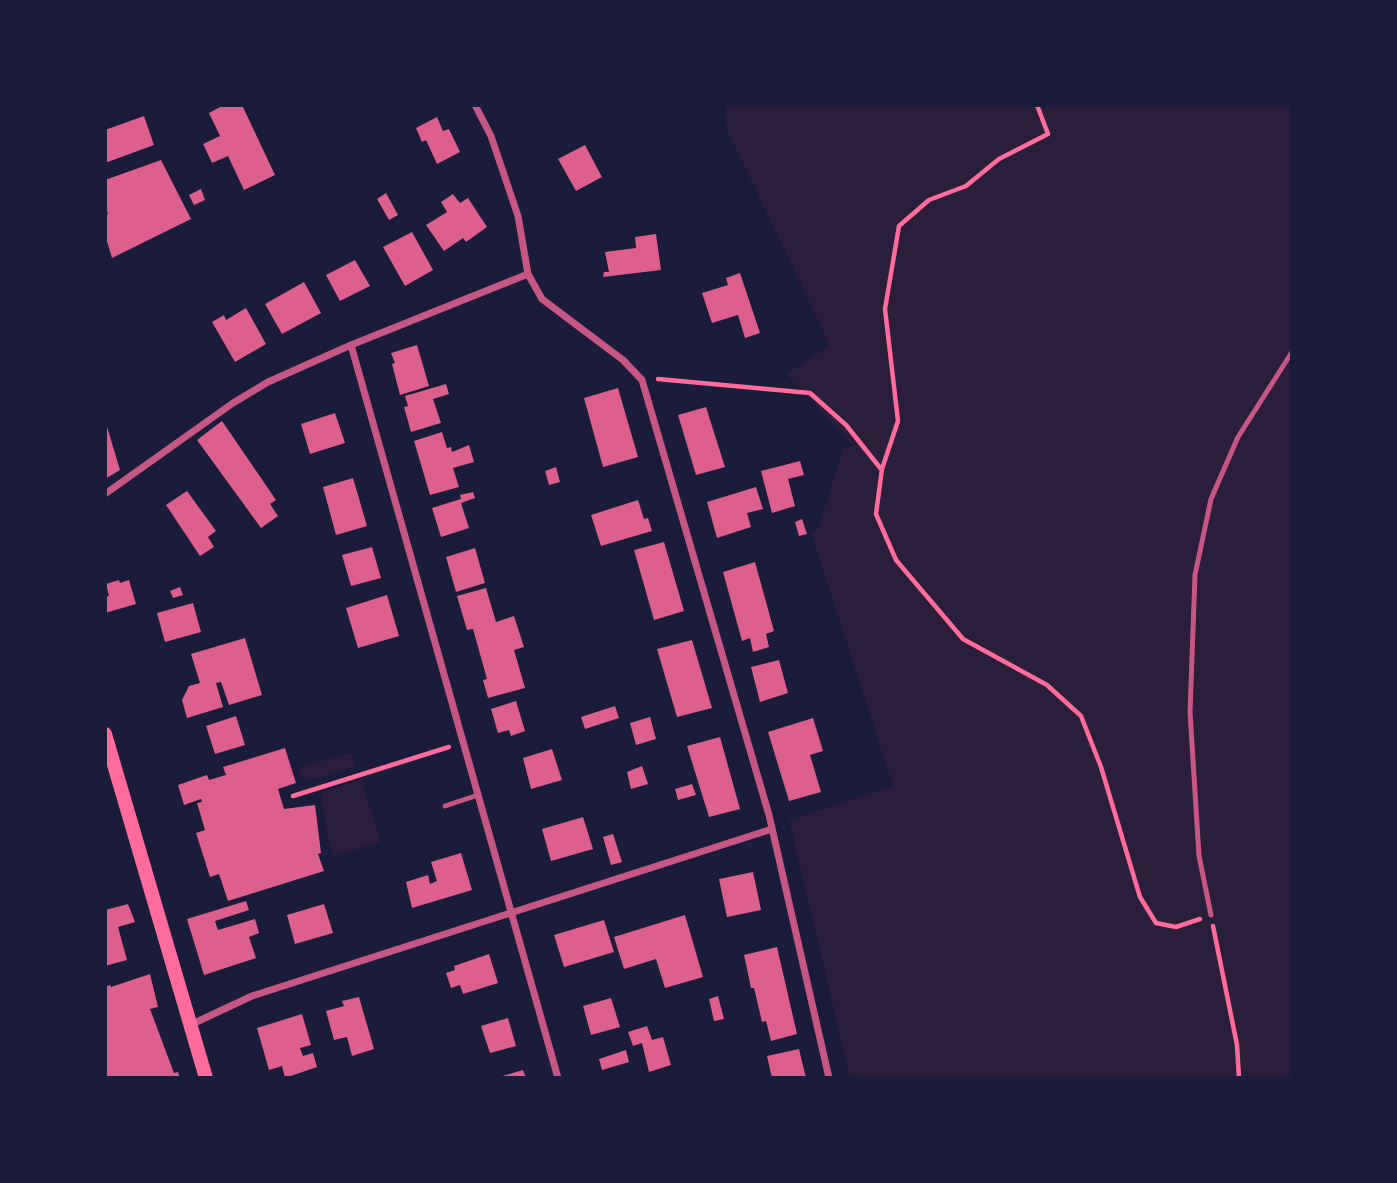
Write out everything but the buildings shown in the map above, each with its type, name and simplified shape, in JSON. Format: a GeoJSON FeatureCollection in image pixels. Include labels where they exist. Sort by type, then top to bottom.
{"type":"FeatureCollection","features":[{"type":"Feature","properties":{"kind":"main road"},"geometry":{"type":"LineString","coordinates":[[105,734],[206,1078]]}},
{"type":"Feature","properties":{"kind":"street"},"geometry":{"type":"LineString","coordinates":[[475,105],[491,136],[518,216],[528,274],[542,299],[623,360],[642,380],[772,829],[829,1078]]}},
{"type":"Feature","properties":{"kind":"street"},"geometry":{"type":"LineString","coordinates":[[105,494],[233,403],[268,382],[351,345],[528,274]]}},
{"type":"Feature","properties":{"kind":"street"},"geometry":{"type":"LineString","coordinates":[[351,345],[558,1078]]}},
{"type":"Feature","properties":{"kind":"street"},"geometry":{"type":"LineString","coordinates":[[190,1025],[252,996],[772,829]]}},
{"type":"Feature","properties":{"kind":"lane"},"geometry":{"type":"LineString","coordinates":[[1211,915],[1199,856],[1190,712],[1195,575],[1211,499],[1238,437],[1292,352]]}},
{"type":"Feature","properties":{"kind":"lane"},"geometry":{"type":"LineString","coordinates":[[445,806],[478,795]]}},
{"type":"Feature","properties":{"kind":"path"},"geometry":{"type":"LineString","coordinates":[[1037,105],[1048,134],[999,159],[966,186],[929,200],[899,226],[885,309],[898,421],[882,470],[876,514],[896,560],[963,639],[1047,685],[1081,716],[1101,767],[1140,897],[1156,923],[1176,927],[1211,915],[1237,1045],[1239,1078]]}},
{"type":"Feature","properties":{"kind":"path"},"geometry":{"type":"LineString","coordinates":[[642,380],[664,378],[810,393],[846,425],[882,470]]}},
{"type":"Feature","properties":{"kind":"path"},"geometry":{"type":"LineString","coordinates":[[293,796],[463,743]]}},
{"type":"Feature","properties":{"kind":"shaded area"},"geometry":{"type":"Polygon","coordinates":[[[725,105],[1292,105],[1292,1078],[850,1078],[789,820],[893,786],[811,533],[818,529],[843,449],[853,445],[786,374],[830,345],[727,130],[725,105]]]}},
{"type":"Feature","properties":{"kind":"shaded area"},"geometry":{"type":"Polygon","coordinates":[[[351,753],[356,766],[310,780],[301,776],[298,768],[351,753]]]}},
{"type":"Feature","properties":{"kind":"shaded area"},"geometry":{"type":"Polygon","coordinates":[[[361,779],[381,842],[332,856],[320,793],[361,779]]]}}]}
